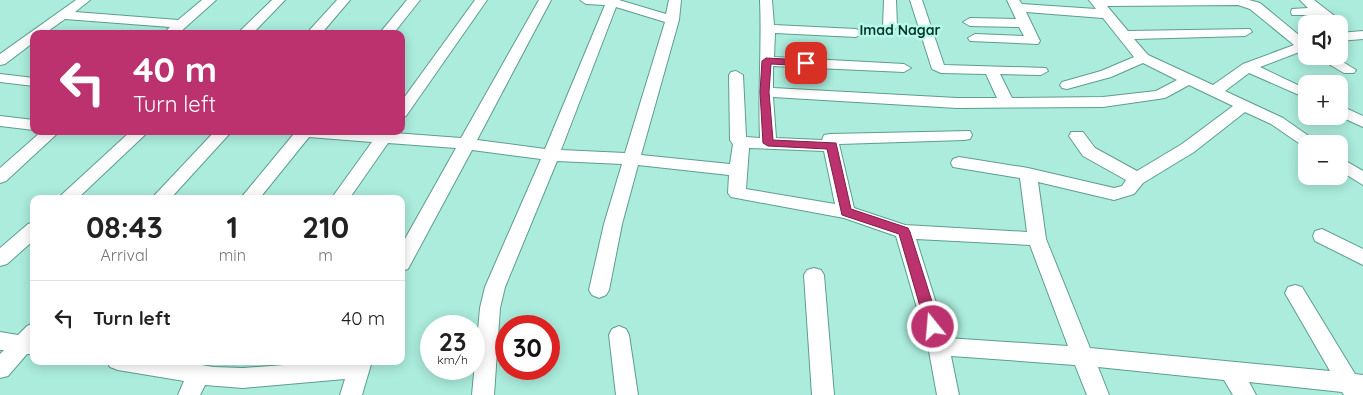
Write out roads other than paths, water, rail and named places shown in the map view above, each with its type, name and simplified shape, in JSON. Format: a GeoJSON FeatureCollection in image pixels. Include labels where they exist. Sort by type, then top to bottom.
{"type":"FeatureCollection","features":[{"type":"Feature","properties":{"kind":"street"},"geometry":{"type":"LineString","coordinates":[[40,30],[84,0]]}},
{"type":"Feature","properties":{"kind":"street"},"geometry":{"type":"LineString","coordinates":[[175,30],[210,0]]}},
{"type":"Feature","properties":{"kind":"street"},"geometry":{"type":"LineString","coordinates":[[248,30],[280,0]]}},
{"type":"Feature","properties":{"kind":"street"},"geometry":{"type":"LineString","coordinates":[[317,30],[344,0]]}},
{"type":"Feature","properties":{"kind":"street"},"geometry":{"type":"LineString","coordinates":[[389,30],[414,0]]}},
{"type":"Feature","properties":{"kind":"street"},"geometry":{"type":"LineString","coordinates":[[405,107],[481,0]]}},
{"type":"Feature","properties":{"kind":"street"},"geometry":{"type":"LineString","coordinates":[[405,257],[545,0]]}},
{"type":"Feature","properties":{"kind":"street"},"geometry":{"type":"LineString","coordinates":[[586,0],[613,1],[672,20]]}},
{"type":"Feature","properties":{"kind":"street"},"geometry":{"type":"LineString","coordinates":[[599,290],[614,224],[672,20],[675,0]]}},
{"type":"Feature","properties":{"kind":"street"},"geometry":{"type":"LineString","coordinates":[[754,0],[766,0],[768,29],[765,92],[768,143]]}},
{"type":"Feature","properties":{"kind":"street"},"geometry":{"type":"LineString","coordinates":[[890,0],[890,26]]}},
{"type":"Feature","properties":{"kind":"street"},"geometry":{"type":"LineString","coordinates":[[916,0],[938,66],[942,68],[1041,71]]}},
{"type":"Feature","properties":{"kind":"street"},"geometry":{"type":"LineString","coordinates":[[1306,0],[1326,15]]}},
{"type":"Feature","properties":{"kind":"street"},"geometry":{"type":"LineString","coordinates":[[483,395],[490,308],[495,287],[552,155],[613,1]]}},
{"type":"Feature","properties":{"kind":"street"},"geometry":{"type":"LineString","coordinates":[[1096,1],[1143,58],[1215,90],[1277,121],[1298,135]]}},
{"type":"Feature","properties":{"kind":"street"},"geometry":{"type":"LineString","coordinates":[[1096,1],[1239,1],[1255,6],[1298,40]]}},
{"type":"Feature","properties":{"kind":"street"},"geometry":{"type":"LineString","coordinates":[[1015,4],[1107,14]]}},
{"type":"Feature","properties":{"kind":"street"},"geometry":{"type":"LineString","coordinates":[[975,38],[1032,40],[1015,4]]}},
{"type":"Feature","properties":{"kind":"street"},"geometry":{"type":"LineString","coordinates":[[1297,12],[1321,11]]}},
{"type":"Feature","properties":{"kind":"street"},"geometry":{"type":"LineString","coordinates":[[63,15],[182,24]]}},
{"type":"Feature","properties":{"kind":"street"},"geometry":{"type":"LineString","coordinates":[[970,22],[1025,23]]}},
{"type":"Feature","properties":{"kind":"street"},"geometry":{"type":"LineString","coordinates":[[768,29],[856,33]]}},
{"type":"Feature","properties":{"kind":"street"},"geometry":{"type":"LineString","coordinates":[[1124,35],[1245,32]]}},
{"type":"Feature","properties":{"kind":"street"},"geometry":{"type":"LineString","coordinates":[[0,61],[30,37]]}},
{"type":"Feature","properties":{"kind":"street"},"geometry":{"type":"LineString","coordinates":[[0,44],[30,46]]}},
{"type":"Feature","properties":{"kind":"street"},"geometry":{"type":"LineString","coordinates":[[1215,90],[1248,67],[1298,49]]}},
{"type":"Feature","properties":{"kind":"street"},"geometry":{"type":"LineString","coordinates":[[1067,85],[1106,74],[1143,58]]}},
{"type":"Feature","properties":{"kind":"street"},"geometry":{"type":"LineString","coordinates":[[766,61],[904,68]]}},
{"type":"Feature","properties":{"kind":"street"},"geometry":{"type":"LineString","coordinates":[[1339,65],[1349,70]]}},
{"type":"Feature","properties":{"kind":"street"},"geometry":{"type":"LineString","coordinates":[[1248,67],[1298,90]]}},
{"type":"Feature","properties":{"kind":"street"},"geometry":{"type":"LineString","coordinates":[[992,70],[1007,103]]}},
{"type":"Feature","properties":{"kind":"street"},"geometry":{"type":"LineString","coordinates":[[736,75],[738,140],[741,142],[737,194],[846,212],[904,232],[1037,239]]}},
{"type":"Feature","properties":{"kind":"street"},"geometry":{"type":"LineString","coordinates":[[0,78],[30,82]]}},
{"type":"Feature","properties":{"kind":"street"},"geometry":{"type":"LineString","coordinates":[[765,92],[957,103],[1103,102],[1160,95],[1189,79]]}},
{"type":"Feature","properties":{"kind":"street"},"geometry":{"type":"LineString","coordinates":[[959,163],[1028,174],[1114,194],[1128,190],[1137,179],[1188,148],[1245,105]]}},
{"type":"Feature","properties":{"kind":"street"},"geometry":{"type":"LineString","coordinates":[[1348,114],[1363,122]]}},
{"type":"Feature","properties":{"kind":"street"},"geometry":{"type":"LineString","coordinates":[[0,121],[30,125]]}},
{"type":"Feature","properties":{"kind":"street"},"geometry":{"type":"LineString","coordinates":[[3,171],[47,135]]}},
{"type":"Feature","properties":{"kind":"street"},"geometry":{"type":"LineString","coordinates":[[70,195],[136,135]]}},
{"type":"Feature","properties":{"kind":"street"},"geometry":{"type":"LineString","coordinates":[[164,195],[220,135]]}},
{"type":"Feature","properties":{"kind":"street"},"geometry":{"type":"LineString","coordinates":[[252,195],[302,135]]}},
{"type":"Feature","properties":{"kind":"street"},"geometry":{"type":"LineString","coordinates":[[343,195],[385,135]]}},
{"type":"Feature","properties":{"kind":"street"},"geometry":{"type":"LineString","coordinates":[[394,135],[552,155],[632,159],[738,170]]}},
{"type":"Feature","properties":{"kind":"street"},"geometry":{"type":"LineString","coordinates":[[846,212],[830,139],[964,135]]}},
{"type":"Feature","properties":{"kind":"street"},"geometry":{"type":"LineString","coordinates":[[1077,136],[1089,152],[1137,179]]}},
{"type":"Feature","properties":{"kind":"street"},"geometry":{"type":"LineString","coordinates":[[741,142],[832,146]]}},
{"type":"Feature","properties":{"kind":"street"},"geometry":{"type":"LineString","coordinates":[[1348,168],[1363,179]]}},
{"type":"Feature","properties":{"kind":"street"},"geometry":{"type":"LineString","coordinates":[[1028,174],[1037,239],[1098,395]]}},
{"type":"Feature","properties":{"kind":"street"},"geometry":{"type":"LineString","coordinates":[[904,232],[939,346],[948,395]]}},
{"type":"Feature","properties":{"kind":"street"},"geometry":{"type":"LineString","coordinates":[[0,259],[30,233]]}},
{"type":"Feature","properties":{"kind":"street"},"geometry":{"type":"LineString","coordinates":[[1322,236],[1363,258]]}},
{"type":"Feature","properties":{"kind":"street"},"geometry":{"type":"LineString","coordinates":[[814,275],[823,395]]}},
{"type":"Feature","properties":{"kind":"street"},"geometry":{"type":"LineString","coordinates":[[1294,293],[1356,388]]}},
{"type":"Feature","properties":{"kind":"street"},"geometry":{"type":"LineString","coordinates":[[619,335],[627,395]]}},
{"type":"Feature","properties":{"kind":"street"},"geometry":{"type":"LineString","coordinates":[[0,341],[30,341]]}},
{"type":"Feature","properties":{"kind":"street"},"geometry":{"type":"LineString","coordinates":[[0,369],[30,341]]}},
{"type":"Feature","properties":{"kind":"street"},"geometry":{"type":"LineString","coordinates":[[939,346],[1082,356],[1231,372],[1288,375],[1356,388]]}},
{"type":"Feature","properties":{"kind":"street"},"geometry":{"type":"LineString","coordinates":[[156,365],[213,371],[243,378],[360,365],[351,395]]}},
{"type":"Feature","properties":{"kind":"street"},"geometry":{"type":"LineString","coordinates":[[189,395],[213,371]]}},
{"type":"Feature","properties":{"kind":"street"},"geometry":{"type":"LineString","coordinates":[[1231,372],[1245,395]]}},
{"type":"Feature","properties":{"kind":"district","name":"Imad Nagar"},"geometry":{"type":"Point","coordinates":[900,30]}}]}
